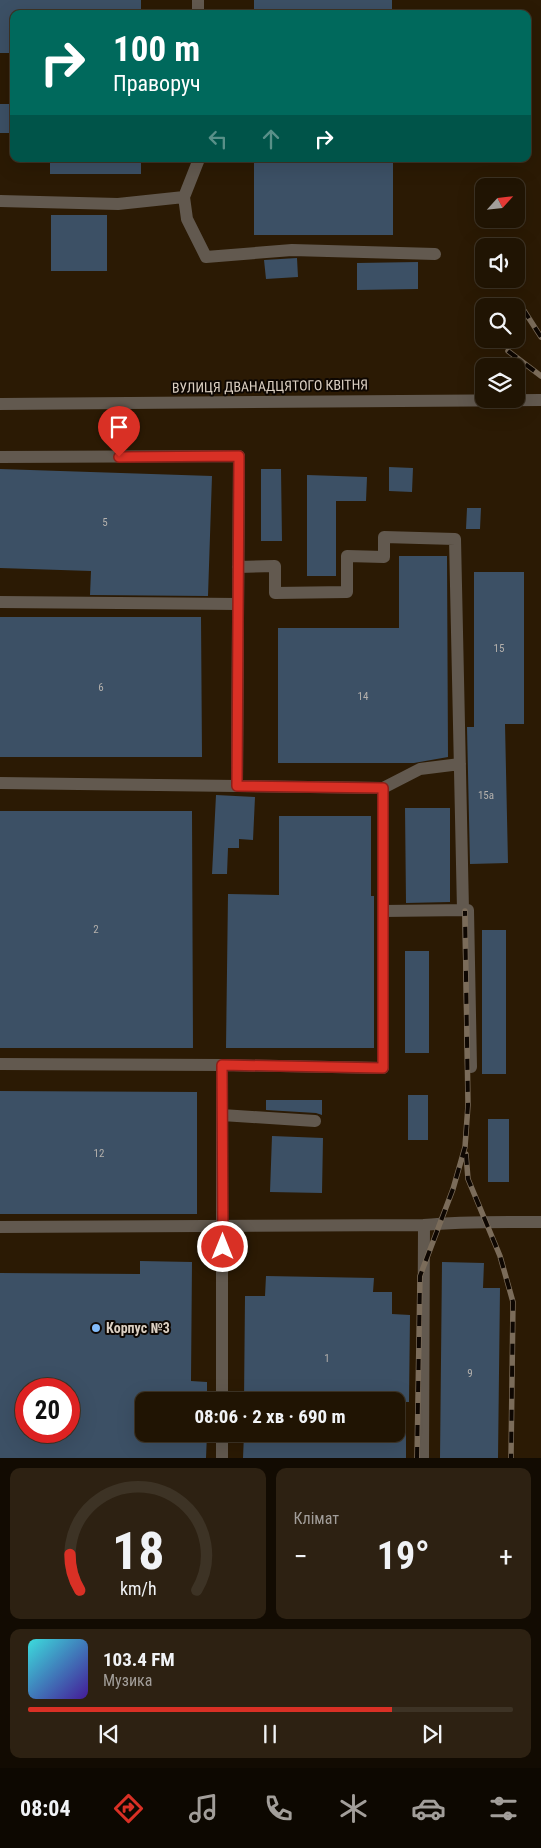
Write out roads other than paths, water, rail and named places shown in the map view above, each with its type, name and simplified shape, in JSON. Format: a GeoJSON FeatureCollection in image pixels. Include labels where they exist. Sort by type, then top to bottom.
{"type":"FeatureCollection","features":[{"type":"Feature","properties":{"kind":"street"},"geometry":{"type":"LineString","coordinates":[[197,162],[184,197],[187,219],[206,257],[292,250],[435,254]]}},
{"type":"Feature","properties":{"kind":"street"},"geometry":{"type":"LineString","coordinates":[[0,200],[118,204],[184,197]]}},
{"type":"Feature","properties":{"kind":"street","name":"ВУЛИЦЯ ДВАНАДЦЯТОГО КВІТНЯ"},"geometry":{"type":"LineString","coordinates":[[0,404],[541,400]]}},
{"type":"Feature","properties":{"kind":"street"},"geometry":{"type":"LineString","coordinates":[[0,458],[239,456],[237,786]]}},
{"type":"Feature","properties":{"kind":"street"},"geometry":{"type":"LineString","coordinates":[[238,567],[275,566],[274,593],[347,592],[347,556],[384,557],[384,537],[454,539],[463,910]]}},
{"type":"Feature","properties":{"kind":"street"},"geometry":{"type":"LineString","coordinates":[[0,602],[238,604]]}},
{"type":"Feature","properties":{"kind":"street"},"geometry":{"type":"LineString","coordinates":[[0,783],[383,788],[420,769],[460,764]]}},
{"type":"Feature","properties":{"kind":"street"},"geometry":{"type":"LineString","coordinates":[[0,1064],[383,1068],[383,788]]}},
{"type":"Feature","properties":{"kind":"street"},"geometry":{"type":"LineString","coordinates":[[383,911],[468,910],[471,1067]]}},
{"type":"Feature","properties":{"kind":"street"},"geometry":{"type":"LineString","coordinates":[[222,1065],[222,1392]]}},
{"type":"Feature","properties":{"kind":"street"},"geometry":{"type":"LineString","coordinates":[[222,1115],[315,1121]]}},
{"type":"Feature","properties":{"kind":"street"},"geometry":{"type":"LineString","coordinates":[[0,1228],[223,1228],[424,1225],[490,1221],[541,1222]]}},
{"type":"Feature","properties":{"kind":"street"},"geometry":{"type":"LineString","coordinates":[[423,1458],[424,1225]]}},
{"type":"Feature","properties":{"kind":"street"},"geometry":{"type":"LineString","coordinates":[[222,1442],[222,1458]]}},
{"type":"Feature","properties":{"kind":"railway"},"geometry":{"type":"LineString","coordinates":[[525,312],[541,337]]}},
{"type":"Feature","properties":{"kind":"railway"},"geometry":{"type":"LineString","coordinates":[[508,351],[541,376]]}},
{"type":"Feature","properties":{"kind":"railway"},"geometry":{"type":"LineString","coordinates":[[417,1458],[420,1276],[453,1189],[465,1147],[468,1105],[465,911]]}},
{"type":"Feature","properties":{"kind":"railway"},"geometry":{"type":"LineString","coordinates":[[466,1154],[468,1179],[500,1256],[513,1302],[511,1458]]}},
{"type":"Feature","properties":{"kind":"place","name":"Корпус №3"},"geometry":{"type":"Point","coordinates":[96,1328]}}]}
